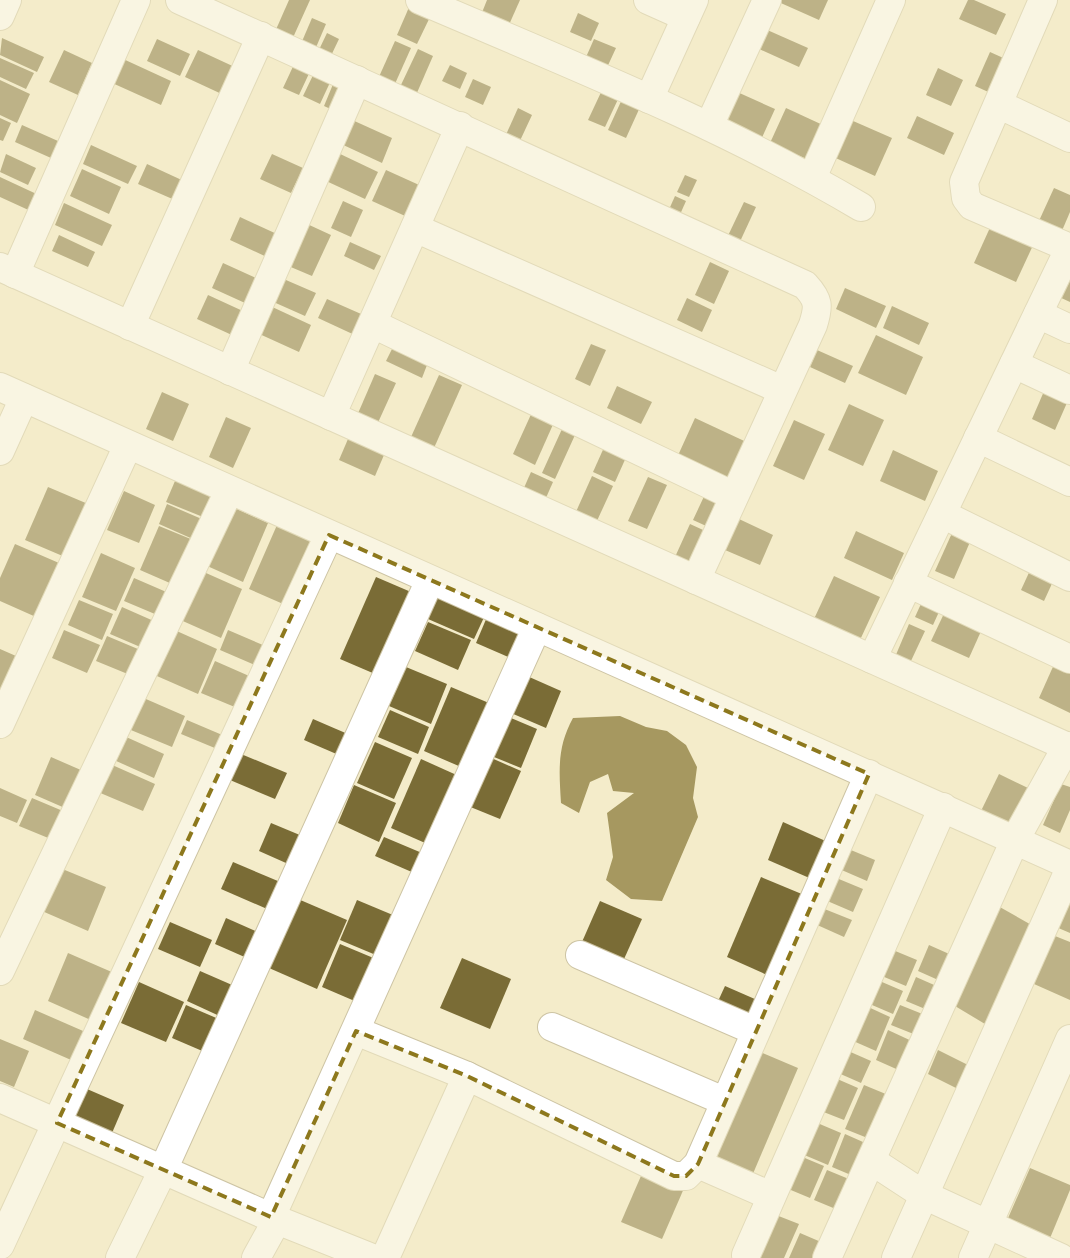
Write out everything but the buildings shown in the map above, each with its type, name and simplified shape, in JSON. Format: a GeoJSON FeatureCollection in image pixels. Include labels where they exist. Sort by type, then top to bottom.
{"type":"FeatureCollection","features":[{"type":"Feature","properties":{"kind":"street"},"geometry":{"type":"LineString","coordinates":[[0,16],[7,0]]}},
{"type":"Feature","properties":{"kind":"street"},"geometry":{"type":"LineString","coordinates":[[136,0],[8,271],[1068,747],[1015,840],[827,1258]]}},
{"type":"Feature","properties":{"kind":"street"},"geometry":{"type":"LineString","coordinates":[[180,0],[460,126],[805,285],[814,294],[818,307],[813,325],[696,580]]}},
{"type":"Feature","properties":{"kind":"street"},"geometry":{"type":"LineString","coordinates":[[420,0],[709,126],[812,178],[861,207]]}},
{"type":"Feature","properties":{"kind":"street"},"geometry":{"type":"LineString","coordinates":[[648,0],[690,8],[649,99]]}},
{"type":"Feature","properties":{"kind":"street"},"geometry":{"type":"LineString","coordinates":[[709,126],[767,0]]}},
{"type":"Feature","properties":{"kind":"street"},"geometry":{"type":"LineString","coordinates":[[812,178],[891,0]]}},
{"type":"Feature","properties":{"kind":"street"},"geometry":{"type":"LineString","coordinates":[[872,659],[1070,248],[972,206],[966,198],[964,182],[1000,105],[1043,0]]}},
{"type":"Feature","properties":{"kind":"street"},"geometry":{"type":"LineString","coordinates":[[130,326],[260,36]]}},
{"type":"Feature","properties":{"kind":"street"},"geometry":{"type":"LineString","coordinates":[[230,370],[357,80]]}},
{"type":"Feature","properties":{"kind":"street"},"geometry":{"type":"LineString","coordinates":[[1000,105],[1070,138]]}},
{"type":"Feature","properties":{"kind":"street"},"geometry":{"type":"LineString","coordinates":[[331,416],[460,126]]}},
{"type":"Feature","properties":{"kind":"street"},"geometry":{"type":"LineString","coordinates":[[415,228],[782,390]]}},
{"type":"Feature","properties":{"kind":"street"},"geometry":{"type":"LineString","coordinates":[[1038,314],[1070,329]]}},
{"type":"Feature","properties":{"kind":"street"},"geometry":{"type":"LineString","coordinates":[[372,324],[734,496]]}},
{"type":"Feature","properties":{"kind":"street"},"geometry":{"type":"LineString","coordinates":[[1014,364],[1070,390]]}},
{"type":"Feature","properties":{"kind":"street"},"geometry":{"type":"LineString","coordinates":[[0,451],[12,392],[329,535],[943,807],[1070,867],[896,1258]]}},
{"type":"Feature","properties":{"kind":"street"},"geometry":{"type":"LineString","coordinates":[[978,438],[1070,482]]}},
{"type":"Feature","properties":{"kind":"street"},"geometry":{"type":"LineString","coordinates":[[0,724],[128,445]]}},
{"type":"Feature","properties":{"kind":"street"},"geometry":{"type":"LineString","coordinates":[[0,971],[229,490]]}},
{"type":"Feature","properties":{"kind":"street"},"geometry":{"type":"LineString","coordinates":[[942,514],[1070,577]]}},
{"type":"Feature","properties":{"kind":"street"},"geometry":{"type":"LineString","coordinates":[[0,1245],[329,535]]}},
{"type":"Feature","properties":{"kind":"street"},"geometry":{"type":"LineString","coordinates":[[120,1258],[164,1170],[430,580]]}},
{"type":"Feature","properties":{"kind":"street"},"geometry":{"type":"LineString","coordinates":[[908,583],[1070,659]]}},
{"type":"Feature","properties":{"kind":"street"},"geometry":{"type":"LineString","coordinates":[[256,1258],[537,627]]}},
{"type":"Feature","properties":{"kind":"street"},"geometry":{"type":"LineString","coordinates":[[356,1031],[468,1076],[674,1176],[686,1176],[698,1164],[869,774]]}},
{"type":"Feature","properties":{"kind":"street"},"geometry":{"type":"LineString","coordinates":[[746,1255],[943,807]]}},
{"type":"Feature","properties":{"kind":"street"},"geometry":{"type":"LineString","coordinates":[[580,955],[755,1031]]}},
{"type":"Feature","properties":{"kind":"street"},"geometry":{"type":"LineString","coordinates":[[552,1027],[724,1101]]}},
{"type":"Feature","properties":{"kind":"street"},"geometry":{"type":"LineString","coordinates":[[973,1258],[1070,1039]]}},
{"type":"Feature","properties":{"kind":"street"},"geometry":{"type":"LineString","coordinates":[[385,1258],[468,1076]]}},
{"type":"Feature","properties":{"kind":"street"},"geometry":{"type":"LineString","coordinates":[[0,1098],[274,1219],[372,1258]]}},
{"type":"Feature","properties":{"kind":"street"},"geometry":{"type":"LineString","coordinates":[[872,1161],[924,1195],[987,1226],[1061,1258]]}},
{"type":"Feature","properties":{"kind":"street"},"geometry":{"type":"LineString","coordinates":[[698,1164],[771,1196]]}},
{"type":"Feature","properties":{"kind":"highlighted area"},"geometry":{"type":"Polygon","coordinates":[[[329,535],[869,774],[698,1164],[686,1176],[674,1176],[467,1076],[356,1031],[271,1217],[57,1123],[329,535]]]}},
{"type":"Feature","properties":{"kind":"shaded area"},"geometry":{"type":"Polygon","coordinates":[[[620,716],[646,727],[667,731],[686,745],[697,767],[693,798],[698,817],[662,901],[631,899],[606,880],[613,857],[607,813],[634,793],[613,791],[608,774],[590,782],[579,813],[561,803],[560,759],[564,739],[573,718],[620,716]]]}}]}
